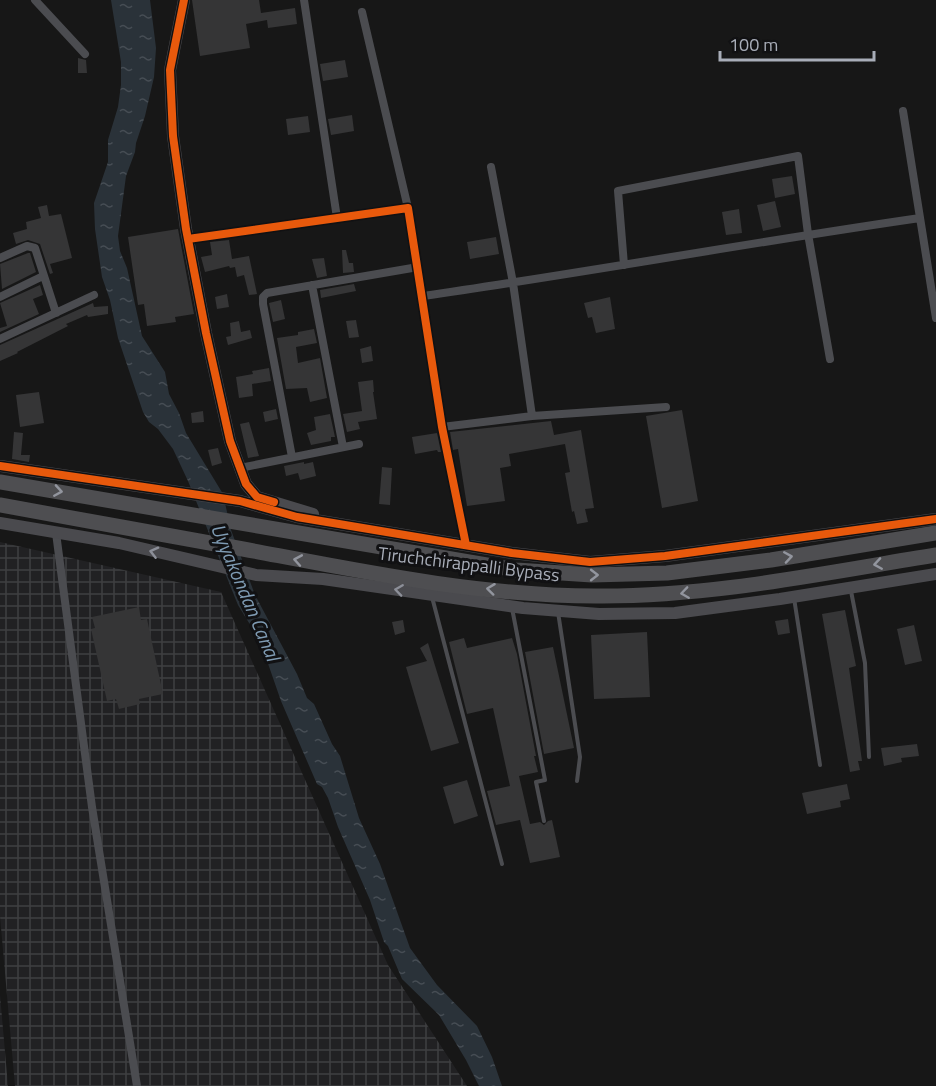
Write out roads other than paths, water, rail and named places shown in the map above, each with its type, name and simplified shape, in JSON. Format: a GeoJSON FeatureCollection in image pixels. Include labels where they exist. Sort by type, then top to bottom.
{"type":"FeatureCollection","features":[{"type":"Feature","properties":{"kind":"highway","name":"Tiruchchirappalli Bypass"},"geometry":{"type":"LineString","coordinates":[[0,482],[516,570],[592,575],[667,573],[771,560],[936,533]]}},
{"type":"Feature","properties":{"kind":"highway","name":"Tiruchchirappalli Bypass"},"geometry":{"type":"LineString","coordinates":[[0,506],[394,577],[521,593],[596,596],[674,594],[936,555]]}},
{"type":"Feature","properties":{"kind":"street"},"geometry":{"type":"LineString","coordinates":[[35,0],[85,54]]}},
{"type":"Feature","properties":{"kind":"street"},"geometry":{"type":"LineString","coordinates":[[184,0],[170,70],[172,136],[206,333],[230,441],[246,484],[258,497],[305,511],[332,523]]}},
{"type":"Feature","properties":{"kind":"street"},"geometry":{"type":"LineString","coordinates":[[304,0],[337,218]]}},
{"type":"Feature","properties":{"kind":"street"},"geometry":{"type":"LineString","coordinates":[[362,12],[408,208],[442,426],[466,545]]}},
{"type":"Feature","properties":{"kind":"street"},"geometry":{"type":"LineString","coordinates":[[903,111],[936,318]]}},
{"type":"Feature","properties":{"kind":"street"},"geometry":{"type":"LineString","coordinates":[[624,265],[618,191],[798,156],[808,234],[830,359]]}},
{"type":"Feature","properties":{"kind":"street"},"geometry":{"type":"LineString","coordinates":[[491,167],[513,283],[532,416]]}},
{"type":"Feature","properties":{"kind":"street"},"geometry":{"type":"LineString","coordinates":[[188,238],[408,208]]}},
{"type":"Feature","properties":{"kind":"street"},"geometry":{"type":"LineString","coordinates":[[423,296],[920,218]]}},
{"type":"Feature","properties":{"kind":"street"},"geometry":{"type":"LineString","coordinates":[[0,258],[27,246],[34,248],[56,313]]}},
{"type":"Feature","properties":{"kind":"street"},"geometry":{"type":"LineString","coordinates":[[292,457],[262,304],[263,297],[267,293],[418,267]]}},
{"type":"Feature","properties":{"kind":"street"},"geometry":{"type":"LineString","coordinates":[[0,295],[43,276]]}},
{"type":"Feature","properties":{"kind":"street"},"geometry":{"type":"LineString","coordinates":[[312,285],[343,447]]}},
{"type":"Feature","properties":{"kind":"street"},"geometry":{"type":"LineString","coordinates":[[0,339],[94,295]]}},
{"type":"Feature","properties":{"kind":"street"},"geometry":{"type":"LineString","coordinates":[[442,426],[532,416],[666,407]]}},
{"type":"Feature","properties":{"kind":"street"},"geometry":{"type":"LineString","coordinates":[[240,468],[359,444]]}},
{"type":"Feature","properties":{"kind":"street"},"geometry":{"type":"LineString","coordinates":[[0,466],[240,501],[297,517],[512,553],[590,562],[665,556],[936,519]]}},
{"type":"Feature","properties":{"kind":"street"},"geometry":{"type":"LineString","coordinates":[[0,523],[120,543],[256,575],[323,579],[511,606],[599,614],[675,613],[936,574]]}},
{"type":"Feature","properties":{"kind":"street"},"geometry":{"type":"LineString","coordinates":[[56,533],[92,807],[137,1086]]}},
{"type":"Feature","properties":{"kind":"lane"},"geometry":{"type":"LineString","coordinates":[[850,588],[865,663],[869,757]]}},
{"type":"Feature","properties":{"kind":"lane"},"geometry":{"type":"LineString","coordinates":[[431,595],[502,864]]}},
{"type":"Feature","properties":{"kind":"lane"},"geometry":{"type":"LineString","coordinates":[[794,597],[820,765]]}},
{"type":"Feature","properties":{"kind":"lane"},"geometry":{"type":"LineString","coordinates":[[511,606],[545,780],[536,782],[544,821]]}},
{"type":"Feature","properties":{"kind":"lane"},"geometry":{"type":"LineString","coordinates":[[558,611],[580,757],[577,782]]}},
{"type":"Feature","properties":{"kind":"water","name":"Uyyakondan Canal"},"geometry":{"type":"Polygon","coordinates":[[[111,0],[150,0],[156,48],[154,77],[145,116],[126,176],[118,236],[142,336],[165,372],[169,394],[186,433],[223,494],[231,530],[255,595],[297,674],[307,698],[314,704],[340,756],[359,818],[380,864],[410,948],[437,985],[477,1026],[492,1057],[502,1086],[479,1086],[439,1015],[402,979],[388,946],[384,942],[370,900],[328,798],[322,787],[317,784],[281,701],[264,652],[238,605],[188,481],[173,449],[143,412],[118,338],[110,300],[102,277],[95,229],[94,203],[108,162],[108,140],[118,107],[121,85],[121,62],[111,0]]]}}]}
